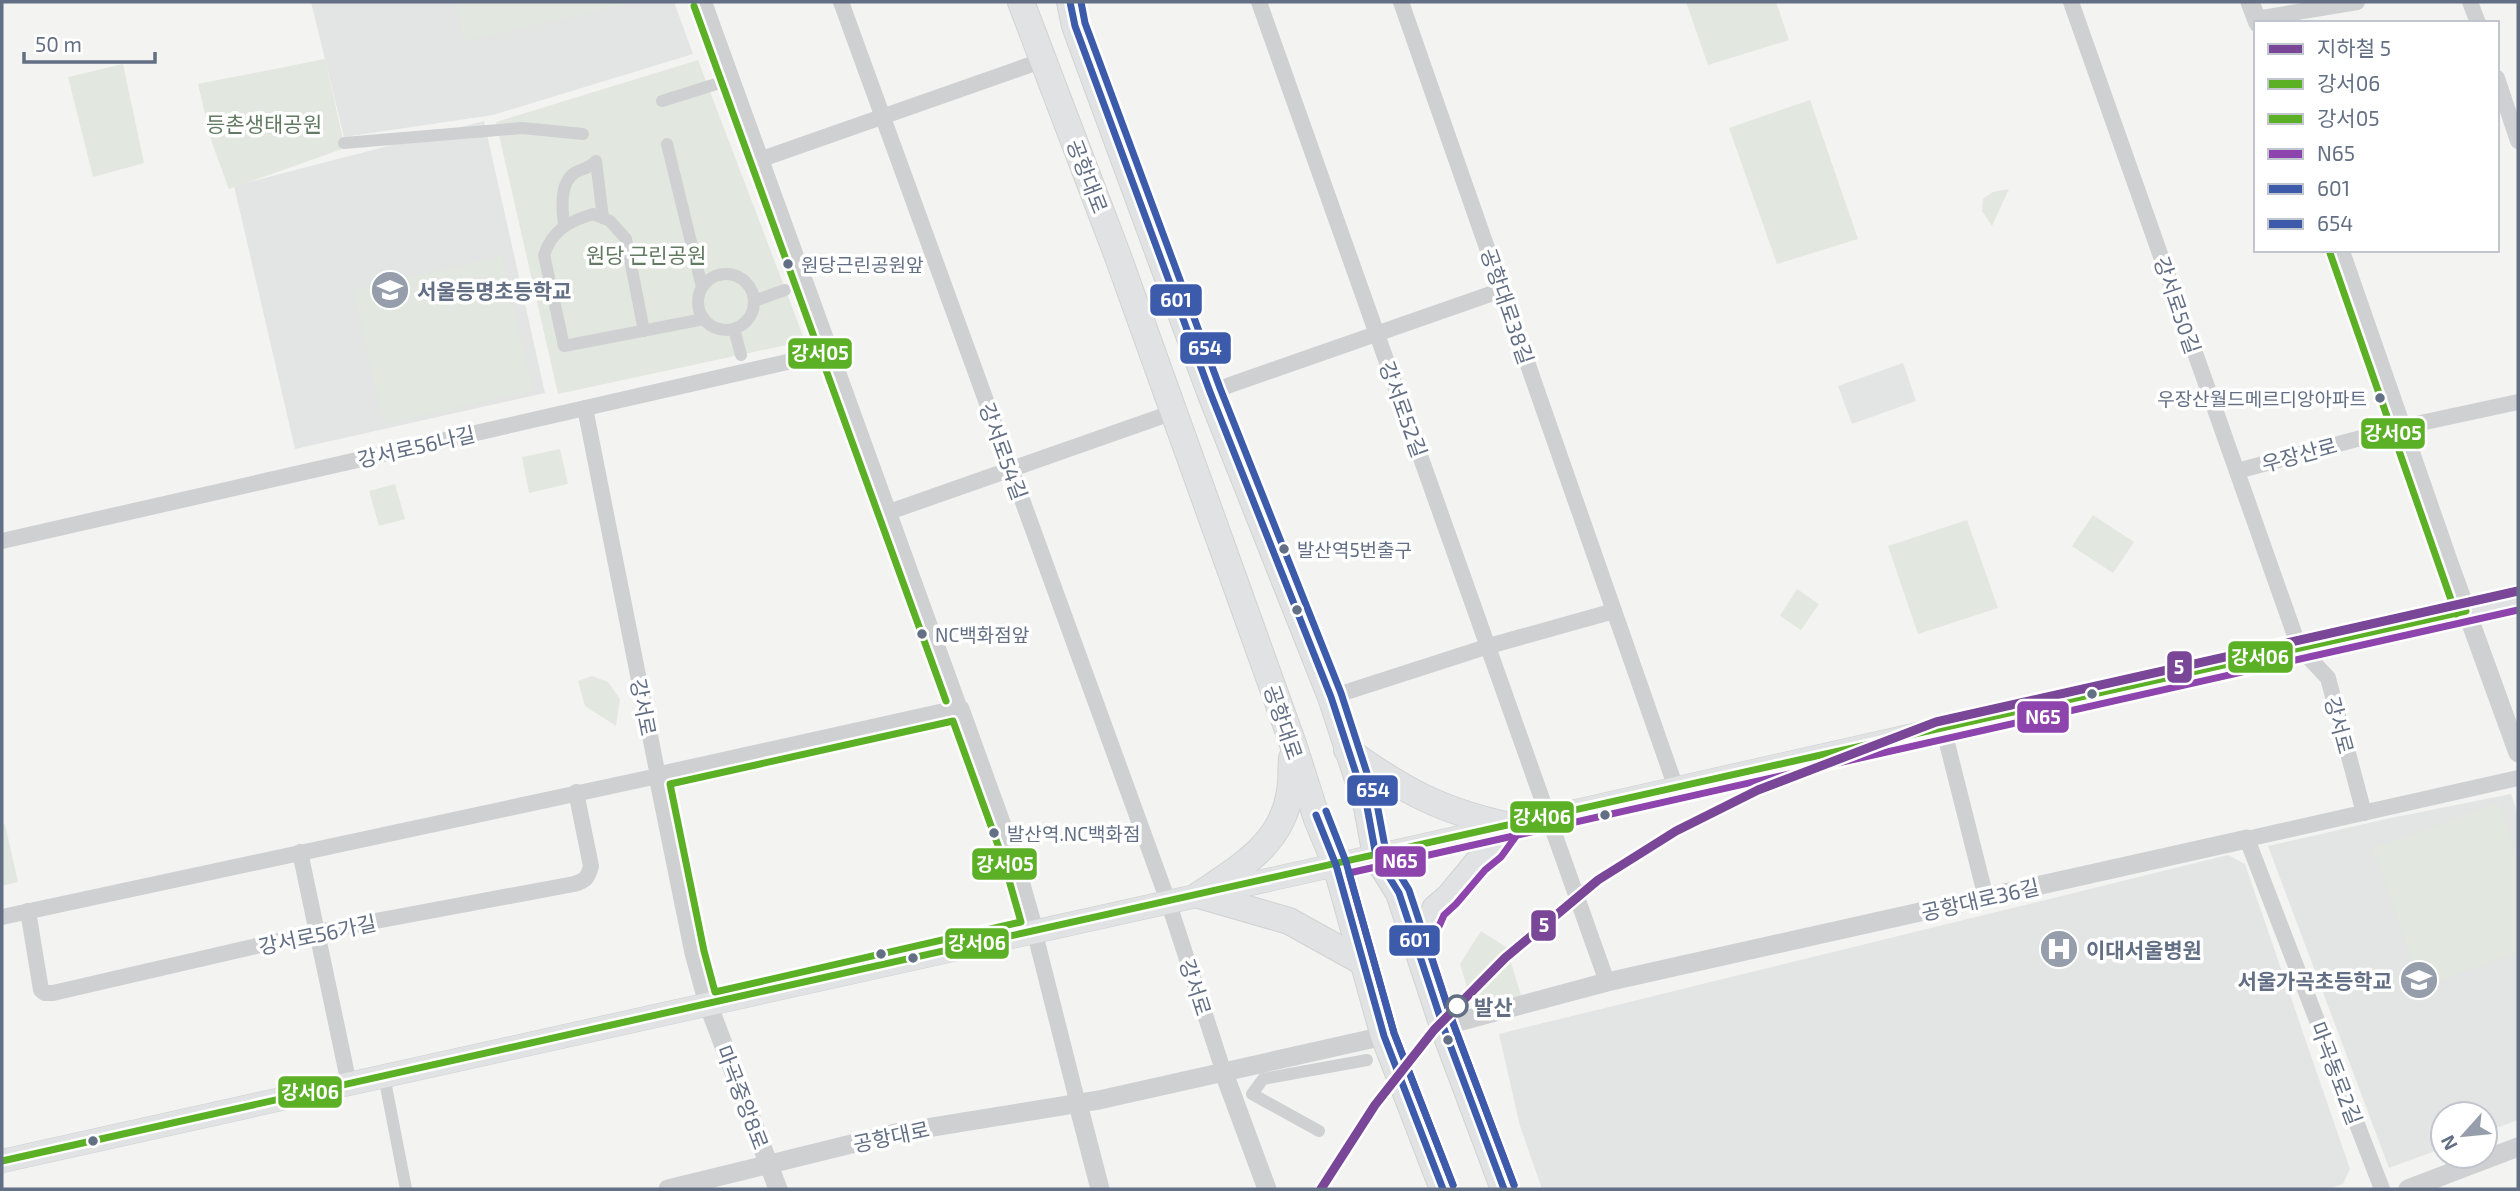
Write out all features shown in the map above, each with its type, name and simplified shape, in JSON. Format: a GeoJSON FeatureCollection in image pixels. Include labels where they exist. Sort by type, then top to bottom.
{"type":"FeatureCollection","features":[{"type":"Feature","properties":{"kind":"main road","name":"공항대로"},"geometry":{"type":"LineString","coordinates":[[1021,2],[1117,254],[1293,744],[1317,819],[1336,865],[1384,1036],[1443,1189]]}},
{"type":"Feature","properties":{"kind":"main road","name":"공항대로"},"geometry":{"type":"LineString","coordinates":[[1070,2],[1075,26],[1210,392],[1331,697],[1367,807],[1376,856],[1399,893],[1443,1026],[1504,1189]]}},
{"type":"Feature","properties":{"kind":"main road"},"geometry":{"type":"LineString","coordinates":[[2,1161],[2518,599]]}},
{"type":"Feature","properties":{"kind":"main road"},"geometry":{"type":"LineString","coordinates":[[1199,895],[1257,855],[1275,832],[1290,792],[1293,744]]}},
{"type":"Feature","properties":{"kind":"main road"},"geometry":{"type":"LineString","coordinates":[[1347,750],[1413,794],[1470,817],[1510,825]]}},
{"type":"Feature","properties":{"kind":"main road"},"geometry":{"type":"LineString","coordinates":[[1418,949],[1435,909],[1449,897],[1478,862],[1493,850],[1510,825]]}},
{"type":"Feature","properties":{"kind":"main road"},"geometry":{"type":"LineString","coordinates":[[1199,895],[1289,921],[1361,961]]}},
{"type":"Feature","properties":{"kind":"street"},"geometry":{"type":"LineString","coordinates":[[704,2],[1013,856],[1100,1189]]}},
{"type":"Feature","properties":{"kind":"street","name":"강서로54길"},"geometry":{"type":"LineString","coordinates":[[841,2],[1168,901]]}},
{"type":"Feature","properties":{"kind":"street","name":"강서로52길"},"geometry":{"type":"LineString","coordinates":[[1259,2],[1550,817]]}},
{"type":"Feature","properties":{"kind":"street","name":"공항대로38길"},"geometry":{"type":"LineString","coordinates":[[1401,2],[1676,788]]}},
{"type":"Feature","properties":{"kind":"street","name":"강서로50길"},"geometry":{"type":"LineString","coordinates":[[2071,2],[2299,648]]}},
{"type":"Feature","properties":{"kind":"street"},"geometry":{"type":"LineString","coordinates":[[2255,15],[2357,2]]}},
{"type":"Feature","properties":{"kind":"street"},"geometry":{"type":"LineString","coordinates":[[2470,2],[2476,21]]}},
{"type":"Feature","properties":{"kind":"street"},"geometry":{"type":"LineString","coordinates":[[762,159],[1044,60]]}},
{"type":"Feature","properties":{"kind":"street"},"geometry":{"type":"LineString","coordinates":[[662,101],[732,79]]}},
{"type":"Feature","properties":{"kind":"street"},"geometry":{"type":"LineString","coordinates":[[2499,84],[2518,141]]}},
{"type":"Feature","properties":{"kind":"street"},"geometry":{"type":"LineString","coordinates":[[344,143],[522,128],[583,134]]}},
{"type":"Feature","properties":{"kind":"street"},"geometry":{"type":"LineString","coordinates":[[667,144],[702,287],[698,304],[704,319],[718,329],[734,329],[749,318],[754,301],[748,284],[733,274],[715,275],[702,287]]}},
{"type":"Feature","properties":{"kind":"street"},"geometry":{"type":"LineString","coordinates":[[564,225],[561,200],[569,177],[579,170],[589,168],[596,161],[603,218]]}},
{"type":"Feature","properties":{"kind":"street"},"geometry":{"type":"LineString","coordinates":[[644,331],[626,239],[610,222],[593,214],[564,225],[547,245],[544,255],[564,346],[644,331],[704,319]]}},
{"type":"Feature","properties":{"kind":"street"},"geometry":{"type":"LineString","coordinates":[[2341,252],[2518,753]]}},
{"type":"Feature","properties":{"kind":"street"},"geometry":{"type":"LineString","coordinates":[[754,301],[785,290]]}},
{"type":"Feature","properties":{"kind":"street"},"geometry":{"type":"LineString","coordinates":[[1210,392],[1502,290]]}},
{"type":"Feature","properties":{"kind":"street"},"geometry":{"type":"LineString","coordinates":[[734,329],[741,355]]}},
{"type":"Feature","properties":{"kind":"street","name":"강서로56나길"},"geometry":{"type":"LineString","coordinates":[[2,541],[831,352]]}},
{"type":"Feature","properties":{"kind":"street","name":"우장산로"},"geometry":{"type":"LineString","coordinates":[[2236,471],[2402,427],[2518,402]]}},
{"type":"Feature","properties":{"kind":"street","name":"강서로"},"geometry":{"type":"LineString","coordinates":[[585,408],[694,953],[708,1004]]}},
{"type":"Feature","properties":{"kind":"street"},"geometry":{"type":"LineString","coordinates":[[889,512],[1174,412]]}},
{"type":"Feature","properties":{"kind":"street"},"geometry":{"type":"LineString","coordinates":[[1331,697],[1489,646],[1614,611]]}},
{"type":"Feature","properties":{"kind":"street","name":"강서로"},"geometry":{"type":"LineString","coordinates":[[2299,648],[2328,678],[2364,813]]}},
{"type":"Feature","properties":{"kind":"street"},"geometry":{"type":"LineString","coordinates":[[2,917],[960,709]]}},
{"type":"Feature","properties":{"kind":"street"},"geometry":{"type":"LineString","coordinates":[[1943,727],[1986,898]]}},
{"type":"Feature","properties":{"kind":"street","name":"공항대로36길"},"geometry":{"type":"LineString","coordinates":[[1443,1026],[1607,982],[2518,778]]}},
{"type":"Feature","properties":{"kind":"street","name":"강서로56가길"},"geometry":{"type":"LineString","coordinates":[[28,911],[41,990],[45,993],[317,932],[584,881],[591,866],[576,792]]}},
{"type":"Feature","properties":{"kind":"street"},"geometry":{"type":"LineString","coordinates":[[1550,817],[1607,982]]}},
{"type":"Feature","properties":{"kind":"street","name":"마곡동로2길"},"geometry":{"type":"LineString","coordinates":[[2247,839],[2382,1189]]}},
{"type":"Feature","properties":{"kind":"street"},"geometry":{"type":"LineString","coordinates":[[300,852],[349,1084]]}},
{"type":"Feature","properties":{"kind":"street","name":"강서로"},"geometry":{"type":"LineString","coordinates":[[1168,901],[1224,1073]]}},
{"type":"Feature","properties":{"kind":"street","name":"마곡중앙8로"},"geometry":{"type":"LineString","coordinates":[[708,1004],[779,1189]]}},
{"type":"Feature","properties":{"kind":"street","name":"공항대로"},"geometry":{"type":"LineString","coordinates":[[668,1189],[896,1133],[1078,1104],[1384,1036]]}},
{"type":"Feature","properties":{"kind":"street"},"geometry":{"type":"LineString","coordinates":[[1319,1131],[1252,1094],[1263,1079],[1367,1060]]}},
{"type":"Feature","properties":{"kind":"street"},"geometry":{"type":"LineString","coordinates":[[1224,1073],[1267,1189]]}},
{"type":"Feature","properties":{"kind":"street"},"geometry":{"type":"LineString","coordinates":[[384,1076],[406,1189]]}},
{"type":"Feature","properties":{"kind":"street"},"geometry":{"type":"LineString","coordinates":[[2408,1189],[2518,1147]]}},
{"type":"Feature","properties":{"kind":"shaded area"},"geometry":{"type":"Polygon","coordinates":[[[311,2],[674,2],[693,54],[493,115],[344,137],[311,2]]]}},
{"type":"Feature","properties":{"kind":"shaded area","name":"서울등명초등학교"},"geometry":{"type":"Polygon","coordinates":[[[484,121],[545,393],[295,449],[234,186],[484,121]]]}},
{"type":"Feature","properties":{"kind":"shaded area"},"geometry":{"type":"Polygon","coordinates":[[[1903,363],[1916,401],[1852,424],[1838,386],[1903,363]]]}},
{"type":"Feature","properties":{"kind":"shaded area","name":"서울가곡초등학교"},"geometry":{"type":"Polygon","coordinates":[[[2511,794],[2518,814],[2518,1120],[2499,1127],[2499,1100],[2429,1100],[2429,1153],[2389,1168],[2268,846],[2511,794]]]}},
{"type":"Feature","properties":{"kind":"shaded area","name":"이대서울병원"},"geometry":{"type":"Polygon","coordinates":[[[2228,855],[2245,864],[2350,1169],[2343,1184],[2328,1189],[1542,1189],[1520,1126],[1499,1034],[2228,855]]]}},
{"type":"Feature","properties":{"kind":"green space"},"geometry":{"type":"Polygon","coordinates":[[[456,2],[638,2],[465,41],[456,2]]]}},
{"type":"Feature","properties":{"kind":"green space"},"geometry":{"type":"Polygon","coordinates":[[[1686,2],[1776,2],[1789,40],[1708,65],[1686,2]]]}},
{"type":"Feature","properties":{"kind":"green space","name":"등촌생태공원"},"geometry":{"type":"Polygon","coordinates":[[[325,59],[345,148],[229,189],[212,143],[198,84],[325,59]]]}},
{"type":"Feature","properties":{"kind":"green space","name":"원당 근린공원"},"geometry":{"type":"Polygon","coordinates":[[[698,60],[805,341],[558,394],[496,122],[698,60]]]}},
{"type":"Feature","properties":{"kind":"green space"},"geometry":{"type":"Polygon","coordinates":[[[123,64],[144,163],[93,177],[68,77],[123,64]]]}},
{"type":"Feature","properties":{"kind":"green space"},"geometry":{"type":"Polygon","coordinates":[[[1810,100],[1858,239],[1777,264],[1729,128],[1810,100]]]}},
{"type":"Feature","properties":{"kind":"green space"},"geometry":{"type":"Polygon","coordinates":[[[2009,189],[1992,226],[1982,211],[1983,199],[1993,192],[2009,189]]]}},
{"type":"Feature","properties":{"kind":"green space"},"geometry":{"type":"Polygon","coordinates":[[[502,256],[533,390],[384,424],[353,290],[502,256]]]}},
{"type":"Feature","properties":{"kind":"green space"},"geometry":{"type":"Polygon","coordinates":[[[560,449],[568,484],[529,493],[522,457],[560,449]]]}},
{"type":"Feature","properties":{"kind":"green space"},"geometry":{"type":"Polygon","coordinates":[[[395,484],[405,519],[379,526],[369,491],[395,484]]]}},
{"type":"Feature","properties":{"kind":"green space"},"geometry":{"type":"Polygon","coordinates":[[[2093,515],[2134,542],[2113,573],[2072,546],[2093,515]]]}},
{"type":"Feature","properties":{"kind":"green space"},"geometry":{"type":"Polygon","coordinates":[[[1967,520],[1998,608],[1918,634],[1888,546],[1967,520]]]}},
{"type":"Feature","properties":{"kind":"green space"},"geometry":{"type":"Polygon","coordinates":[[[1797,589],[1819,604],[1801,630],[1780,616],[1797,589]]]}},
{"type":"Feature","properties":{"kind":"green space"},"geometry":{"type":"Polygon","coordinates":[[[592,676],[608,682],[620,699],[616,726],[585,706],[578,681],[592,676]]]}},
{"type":"Feature","properties":{"kind":"green space"},"geometry":{"type":"Polygon","coordinates":[[[2499,803],[2518,857],[2518,952],[2422,987],[2372,848],[2499,803]]]}},
{"type":"Feature","properties":{"kind":"green space"},"geometry":{"type":"Polygon","coordinates":[[[5,824],[18,882],[2,886],[2,825],[5,824]]]}},
{"type":"Feature","properties":{"kind":"green space"},"geometry":{"type":"Polygon","coordinates":[[[1481,931],[1506,947],[1521,995],[1474,1010],[1460,964],[1481,931]]]}},
{"type":"Feature","properties":{"kind":"metro line","name":"5"},"geometry":{"type":"LineString","coordinates":[[1321,1189],[1375,1105],[1434,1030],[1505,958],[1598,880],[1676,831],[1758,790],[1936,722],[2518,591]]}},
{"type":"Feature","properties":{"kind":"transit line","name":"601"},"geometry":{"type":"LineString","coordinates":[[1070,2],[1075,26],[1210,392],[1331,697],[1367,807],[1376,856],[1399,893],[1443,1026],[1504,1189]]}},
{"type":"Feature","properties":{"kind":"transit line","name":"654"},"geometry":{"type":"LineString","coordinates":[[1081,2],[1085,23],[1220,388],[1341,693],[1377,804],[1386,852],[1409,890],[1453,1023],[1514,1185]]}},
{"type":"Feature","properties":{"kind":"transit line","name":"강서05"},"geometry":{"type":"LineString","coordinates":[[694,6],[946,701]]}},
{"type":"Feature","properties":{"kind":"transit line","name":"강서05"},"geometry":{"type":"LineString","coordinates":[[2330,253],[2456,614]]}},
{"type":"Feature","properties":{"kind":"transit line","name":"N65"},"geometry":{"type":"LineString","coordinates":[[1453,1185],[1394,1033],[1349,873],[2518,610]]}},
{"type":"Feature","properties":{"kind":"transit line","name":"강서06"},"geometry":{"type":"LineString","coordinates":[[2,1161],[2466,611]]}},
{"type":"Feature","properties":{"kind":"transit line","name":"강서05"},"geometry":{"type":"LineString","coordinates":[[953,721],[1003,859],[1021,922],[715,992],[670,784],[953,721]]}},
{"type":"Feature","properties":{"kind":"transit line","name":"654"},"geometry":{"type":"LineString","coordinates":[[1326,811],[1346,862],[1394,1033],[1453,1185]]}},
{"type":"Feature","properties":{"kind":"transit line","name":"601"},"geometry":{"type":"LineString","coordinates":[[1316,815],[1336,865],[1384,1036],[1443,1189]]}},
{"type":"Feature","properties":{"kind":"transit line","name":"N65"},"geometry":{"type":"LineString","coordinates":[[1514,1185],[1453,1023],[1429,949],[1444,915],[1485,870],[1501,857],[1519,832]]}},
{"type":"Feature","properties":{"kind":"place","name":"원당근린공원앞"},"geometry":{"type":"Point","coordinates":[788,264]}},
{"type":"Feature","properties":{"kind":"place","name":"서울등명초등학교"},"geometry":{"type":"Point","coordinates":[390,290]}},
{"type":"Feature","properties":{"kind":"place","name":"우장산월드메르디앙아파트"},"geometry":{"type":"Point","coordinates":[2380,398]}},
{"type":"Feature","properties":{"kind":"place","name":"발산역5번출구"},"geometry":{"type":"Point","coordinates":[1284,549]}},
{"type":"Feature","properties":{"kind":"place","name":"NC백화점앞"},"geometry":{"type":"Point","coordinates":[922,634]}},
{"type":"Feature","properties":{"kind":"place","name":"발산역.NC백화점"},"geometry":{"type":"Point","coordinates":[994,833]}},
{"type":"Feature","properties":{"kind":"place","name":"이대서울병원"},"geometry":{"type":"Point","coordinates":[2059,949]}},
{"type":"Feature","properties":{"kind":"place","name":"서울가곡초등학교"},"geometry":{"type":"Point","coordinates":[2419,980]}},
{"type":"Feature","properties":{"kind":"place","name":"발산"},"geometry":{"type":"Point","coordinates":[1457,1006]}}]}
